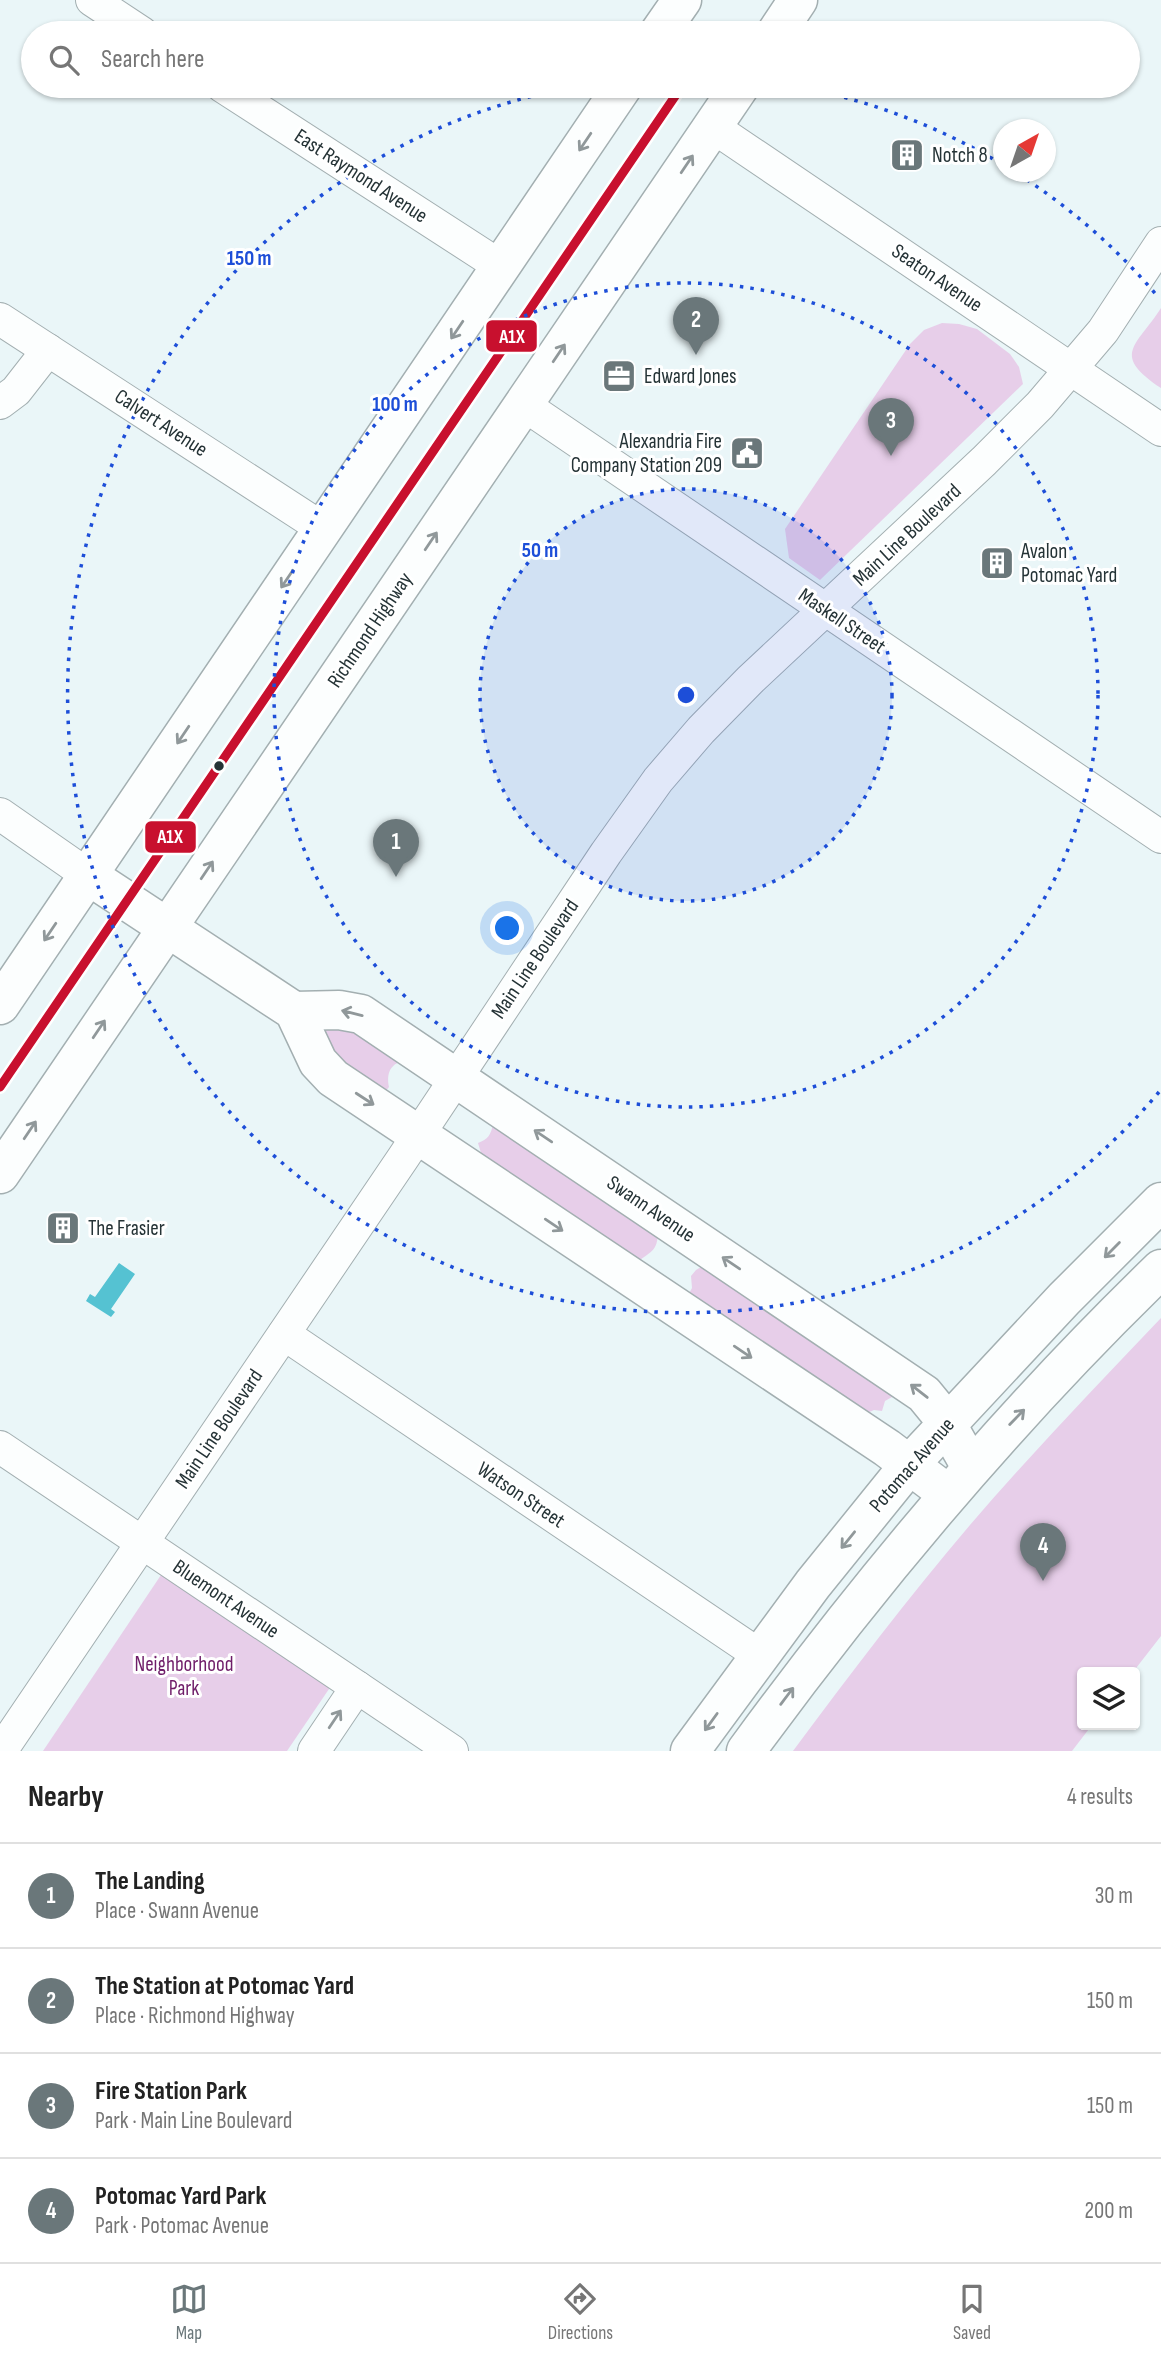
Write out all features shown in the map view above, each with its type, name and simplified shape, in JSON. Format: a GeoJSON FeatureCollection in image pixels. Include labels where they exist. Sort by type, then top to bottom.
{"type":"FeatureCollection","features":[{"type":"Feature","properties":{"kind":"main road"},"geometry":{"type":"LineString","coordinates":[[784,21],[798,0]]}},
{"type":"Feature","properties":{"kind":"main road"},"geometry":{"type":"LineString","coordinates":[[0,1005],[615,98]]}},
{"type":"Feature","properties":{"kind":"main road","name":"Richmond Highway"},"geometry":{"type":"LineString","coordinates":[[0,1174],[732,98]]}},
{"type":"Feature","properties":{"kind":"main road"},"geometry":{"type":"LineString","coordinates":[[89,876],[294,1011],[325,1071],[910,1464],[959,1481]]}},
{"type":"Feature","properties":{"kind":"main road","name":"Swann Avenue"},"geometry":{"type":"LineString","coordinates":[[294,1011],[339,1010],[361,1014],[918,1390],[930,1399],[946,1424],[959,1481]]}},
{"type":"Feature","properties":{"kind":"main road","name":"Potomac Avenue"},"geometry":{"type":"LineString","coordinates":[[690,1751],[759,1655],[910,1464],[1064,1299],[1161,1202]]}},
{"type":"Feature","properties":{"kind":"main road"},"geometry":{"type":"LineString","coordinates":[[746,1751],[857,1603],[959,1481],[1161,1269]]}},
{"type":"Feature","properties":{"kind":"street"},"geometry":{"type":"LineString","coordinates":[[92,0],[124,21]]}},
{"type":"Feature","properties":{"kind":"street","name":"East Raymond Avenue"},"geometry":{"type":"LineString","coordinates":[[241,98],[500,266]]}},
{"type":"Feature","properties":{"kind":"street","name":"Seaton Avenue"},"geometry":{"type":"LineString","coordinates":[[713,127],[1161,430]]}},
{"type":"Feature","properties":{"kind":"street","name":"Main Line Boulevard"},"geometry":{"type":"LineString","coordinates":[[1,1751],[419,1135],[606,853],[658,780],[726,704],[1014,432],[1071,370],[1117,311],[1161,243]]}},
{"type":"Feature","properties":{"kind":"street","name":"Calvert Avenue"},"geometry":{"type":"LineString","coordinates":[[0,319],[321,528]]}},
{"type":"Feature","properties":{"kind":"street"},"geometry":{"type":"LineString","coordinates":[[0,404],[16,391],[48,350]]}},
{"type":"Feature","properties":{"kind":"street","name":"Maskell Street"},"geometry":{"type":"LineString","coordinates":[[524,405],[1161,837]]}},
{"type":"Feature","properties":{"kind":"street"},"geometry":{"type":"LineString","coordinates":[[0,814],[89,876]]}},
{"type":"Feature","properties":{"kind":"street","name":"Watson Street"},"geometry":{"type":"LineString","coordinates":[[284,1334],[759,1655]]}},
{"type":"Feature","properties":{"kind":"street","name":"Bluemont Avenue"},"geometry":{"type":"LineString","coordinates":[[0,1447],[452,1751]]}},
{"type":"Feature","properties":{"kind":"street"},"geometry":{"type":"LineString","coordinates":[[314,1751],[357,1687]]}},
{"type":"Feature","properties":{"kind":"green space"},"geometry":{"type":"Polygon","coordinates":[[[1161,308],[1161,388],[1145,376],[1132,358],[1137,341],[1161,308]]]}},
{"type":"Feature","properties":{"kind":"green space"},"geometry":{"type":"Polygon","coordinates":[[[942,323],[977,329],[1010,354],[1019,367],[1023,384],[820,580],[789,558],[785,529],[910,344],[924,330],[942,323]]]}},
{"type":"Feature","properties":{"kind":"green space"},"geometry":{"type":"Polygon","coordinates":[[[326,1016],[406,1060],[391,1069],[389,1087],[383,1094],[334,1062],[321,1020],[326,1016]]]}},
{"type":"Feature","properties":{"kind":"green space"},"geometry":{"type":"Polygon","coordinates":[[[493,1124],[658,1230],[657,1243],[652,1251],[635,1264],[478,1158],[481,1153],[478,1143],[488,1136],[493,1124]]]}},
{"type":"Feature","properties":{"kind":"green space"},"geometry":{"type":"Polygon","coordinates":[[[706,1264],[890,1388],[892,1397],[885,1401],[882,1411],[867,1413],[686,1299],[692,1288],[691,1276],[706,1264]]]}},
{"type":"Feature","properties":{"kind":"green space"},"geometry":{"type":"Polygon","coordinates":[[[1161,1318],[1161,1636],[1137,1667],[1077,1667],[1077,1730],[1088,1730],[1072,1751],[793,1751],[924,1580],[1040,1446],[1161,1318]]]}},
{"type":"Feature","properties":{"kind":"green space","name":"Neighborhood Park"},"geometry":{"type":"Polygon","coordinates":[[[163,1572],[331,1686],[287,1751],[43,1751],[163,1572]]]}},
{"type":"Feature","properties":{"kind":"water"},"geometry":{"type":"Polygon","coordinates":[[[119,1263],[135,1274],[111,1309],[115,1312],[111,1317],[86,1301],[90,1294],[95,1297],[119,1263]]]}},
{"type":"Feature","properties":{"kind":"transit line","name":"A1X"},"geometry":{"type":"LineString","coordinates":[[0,1087],[674,98]]}},
{"type":"Feature","properties":{"kind":"place","name":"Notch 8"},"geometry":{"type":"Point","coordinates":[907,155]}},
{"type":"Feature","properties":{"kind":"place","name":"The Station at Potomac Yard"},"geometry":{"type":"Point","coordinates":[696,355]}},
{"type":"Feature","properties":{"kind":"place","name":"Edward Jones"},"geometry":{"type":"Point","coordinates":[619,376]}},
{"type":"Feature","properties":{"kind":"place","name":"Alexandria Fire Company Station 209"},"geometry":{"type":"Point","coordinates":[747,453]}},
{"type":"Feature","properties":{"kind":"place","name":"Fire Station Park"},"geometry":{"type":"Point","coordinates":[891,456]}},
{"type":"Feature","properties":{"kind":"place","name":"Avalon Potomac Yard"},"geometry":{"type":"Point","coordinates":[997,563]}},
{"type":"Feature","properties":{"kind":"place","name":"The Landing"},"geometry":{"type":"Point","coordinates":[396,877]}},
{"type":"Feature","properties":{"kind":"place","name":"The Frasier"},"geometry":{"type":"Point","coordinates":[63,1228]}},
{"type":"Feature","properties":{"kind":"place","name":"Potomac Yard Park"},"geometry":{"type":"Point","coordinates":[1043,1581]}}]}
